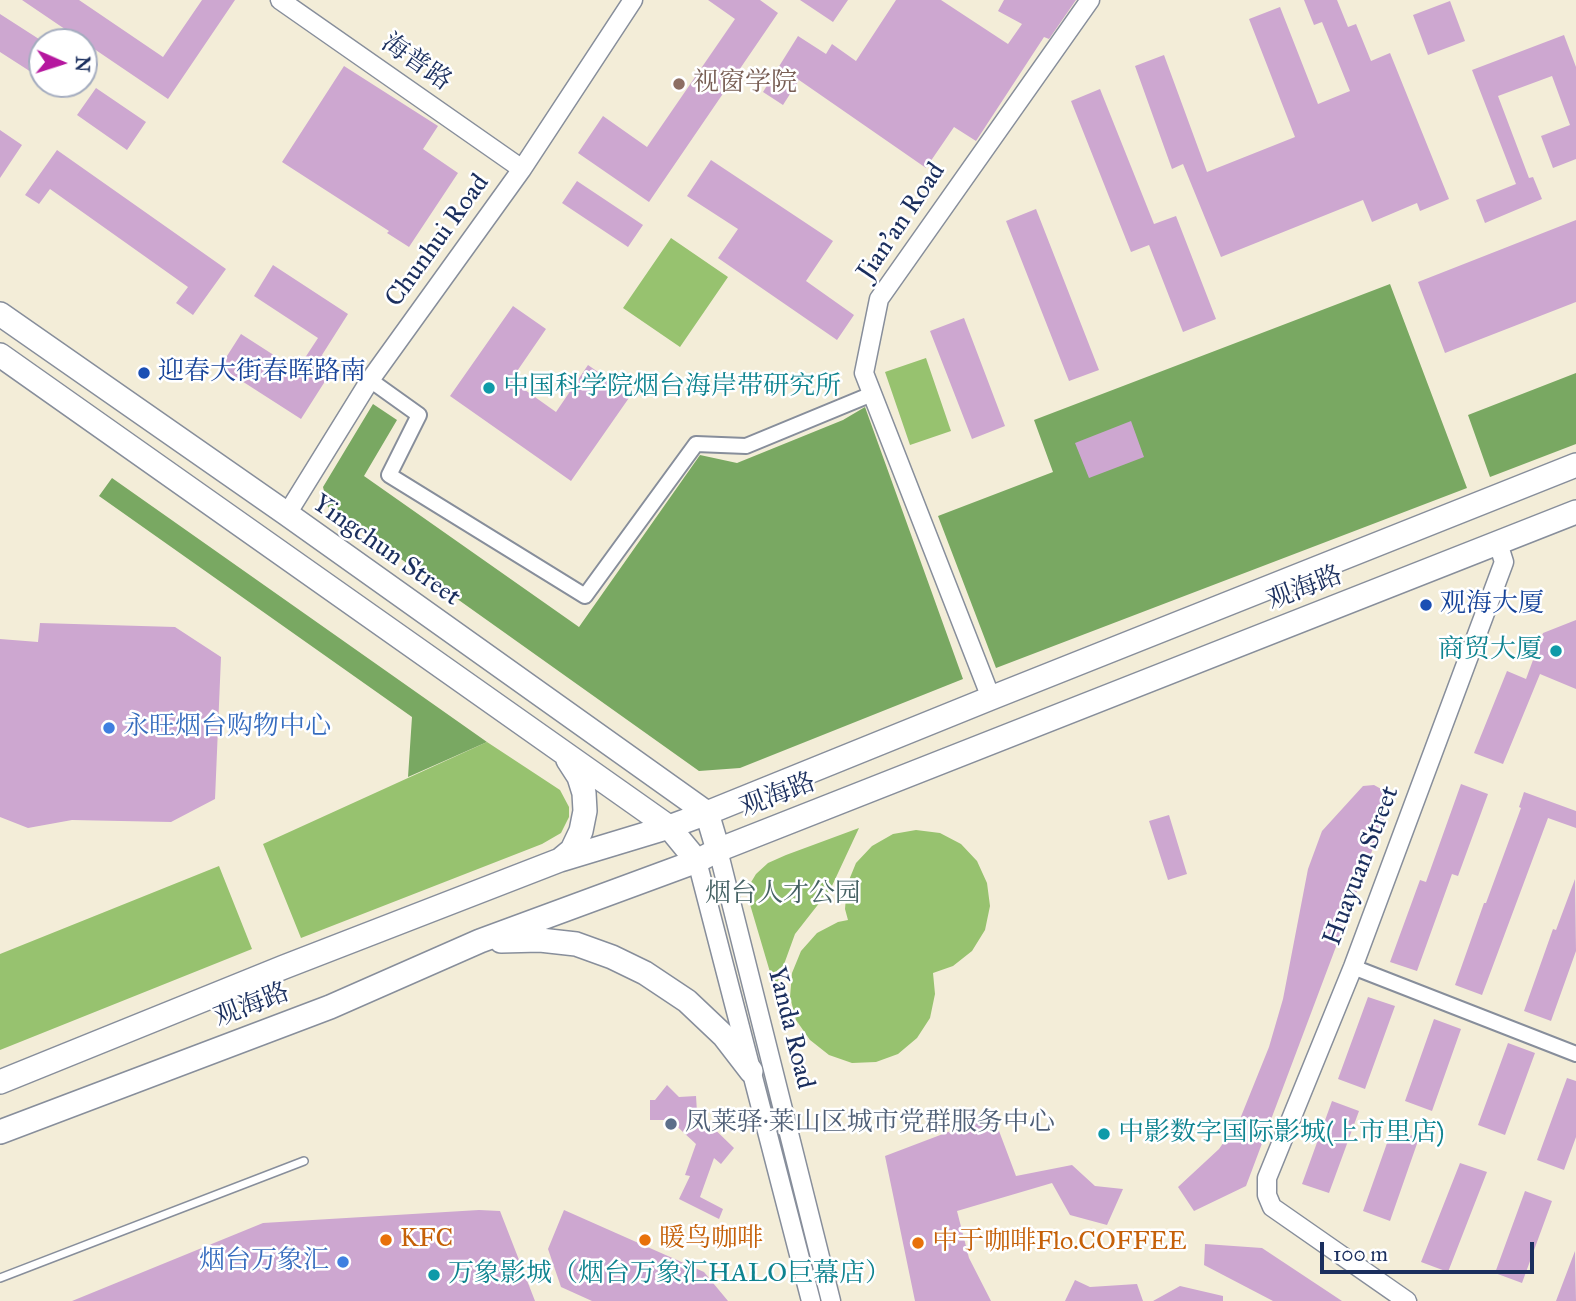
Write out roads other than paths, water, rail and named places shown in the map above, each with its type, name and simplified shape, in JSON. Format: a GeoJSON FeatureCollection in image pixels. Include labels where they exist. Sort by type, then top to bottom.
{"type":"FeatureCollection","features":[{"type":"Feature","properties":{"kind":"main road","name":"Yingchun Street"},"geometry":{"type":"LineString","coordinates":[[0,314],[707,813]]}},
{"type":"Feature","properties":{"kind":"main road"},"geometry":{"type":"LineString","coordinates":[[0,355],[669,827],[697,861]]}},
{"type":"Feature","properties":{"kind":"main road","name":"观海路"},"geometry":{"type":"LineString","coordinates":[[0,1082],[284,967],[560,860],[707,813],[1576,466]]}},
{"type":"Feature","properties":{"kind":"main road","name":"观海路"},"geometry":{"type":"LineString","coordinates":[[0,1132],[330,1007],[480,942],[697,861],[718,850],[1576,512]]}},
{"type":"Feature","properties":{"kind":"main road"},"geometry":{"type":"LineString","coordinates":[[560,860],[572,850],[581,831],[585,811],[579,777],[567,757]]}},
{"type":"Feature","properties":{"kind":"main road"},"geometry":{"type":"LineString","coordinates":[[707,813],[718,850]]}},
{"type":"Feature","properties":{"kind":"main road"},"geometry":{"type":"LineString","coordinates":[[480,942],[540,940],[576,944],[612,957],[645,973],[687,1001],[724,1036],[751,1071]]}},
{"type":"Feature","properties":{"kind":"street","name":"海普路"},"geometry":{"type":"LineString","coordinates":[[280,0],[522,169]]}},
{"type":"Feature","properties":{"kind":"street","name":"Chunhui Road"},"geometry":{"type":"LineString","coordinates":[[287,514],[370,380],[522,169],[633,0]]}},
{"type":"Feature","properties":{"kind":"street","name":"Jian'an Road"},"geometry":{"type":"LineString","coordinates":[[990,698],[864,373],[879,299],[1090,0]]}},
{"type":"Feature","properties":{"kind":"street"},"geometry":{"type":"LineString","coordinates":[[370,380],[419,415],[389,475],[585,596],[696,444],[746,446],[872,394]]}},
{"type":"Feature","properties":{"kind":"street","name":"Huayuan Street"},"geometry":{"type":"LineString","coordinates":[[1407,1301],[1272,1207],[1267,1195],[1267,1178],[1353,967],[1504,562],[1498,543]]}},
{"type":"Feature","properties":{"kind":"street","name":"Yanda Road"},"geometry":{"type":"LineString","coordinates":[[718,850],[831,1301]]}},
{"type":"Feature","properties":{"kind":"street","name":"Yanda Road"},"geometry":{"type":"LineString","coordinates":[[697,861],[811,1301]]}},
{"type":"Feature","properties":{"kind":"street"},"geometry":{"type":"LineString","coordinates":[[1353,967],[1576,1054]]}},
{"type":"Feature","properties":{"kind":"lane"},"geometry":{"type":"LineString","coordinates":[[0,1278],[303,1161]]}},
{"type":"Feature","properties":{"kind":"place","name":"视窗学院"},"geometry":{"type":"Point","coordinates":[679,84]}},
{"type":"Feature","properties":{"kind":"place","name":"迎春大街春晖路南"},"geometry":{"type":"Point","coordinates":[144,373]}},
{"type":"Feature","properties":{"kind":"place","name":"中国科学院烟台海岸带研究所"},"geometry":{"type":"Point","coordinates":[489,388]}},
{"type":"Feature","properties":{"kind":"place","name":"观海大厦"},"geometry":{"type":"Point","coordinates":[1426,605]}},
{"type":"Feature","properties":{"kind":"place","name":"商贸大厦"},"geometry":{"type":"Point","coordinates":[1556,651]}},
{"type":"Feature","properties":{"kind":"place","name":"永旺烟台购物中心"},"geometry":{"type":"Point","coordinates":[109,728]}},
{"type":"Feature","properties":{"kind":"place","name":"凤莱驿·莱山区城市党群服务中心"},"geometry":{"type":"Point","coordinates":[671,1124]}},
{"type":"Feature","properties":{"kind":"place","name":"中影数字国际影城(上市里店)"},"geometry":{"type":"Point","coordinates":[1104,1134]}},
{"type":"Feature","properties":{"kind":"place","name":"KFC"},"geometry":{"type":"Point","coordinates":[386,1240]}},
{"type":"Feature","properties":{"kind":"place","name":"暖鸟咖啡"},"geometry":{"type":"Point","coordinates":[645,1240]}},
{"type":"Feature","properties":{"kind":"place","name":"中于咖啡Flo.COFFEE"},"geometry":{"type":"Point","coordinates":[918,1243]}},
{"type":"Feature","properties":{"kind":"place","name":"烟台万象汇"},"geometry":{"type":"Point","coordinates":[343,1262]}},
{"type":"Feature","properties":{"kind":"place","name":"万象影城（烟台万象汇HALO巨幕店）"},"geometry":{"type":"Point","coordinates":[434,1275]}},
{"type":"Feature","properties":{"kind":"park label","name":"烟台人才公园"},"geometry":{"type":"Point","coordinates":[783,895]}}]}
